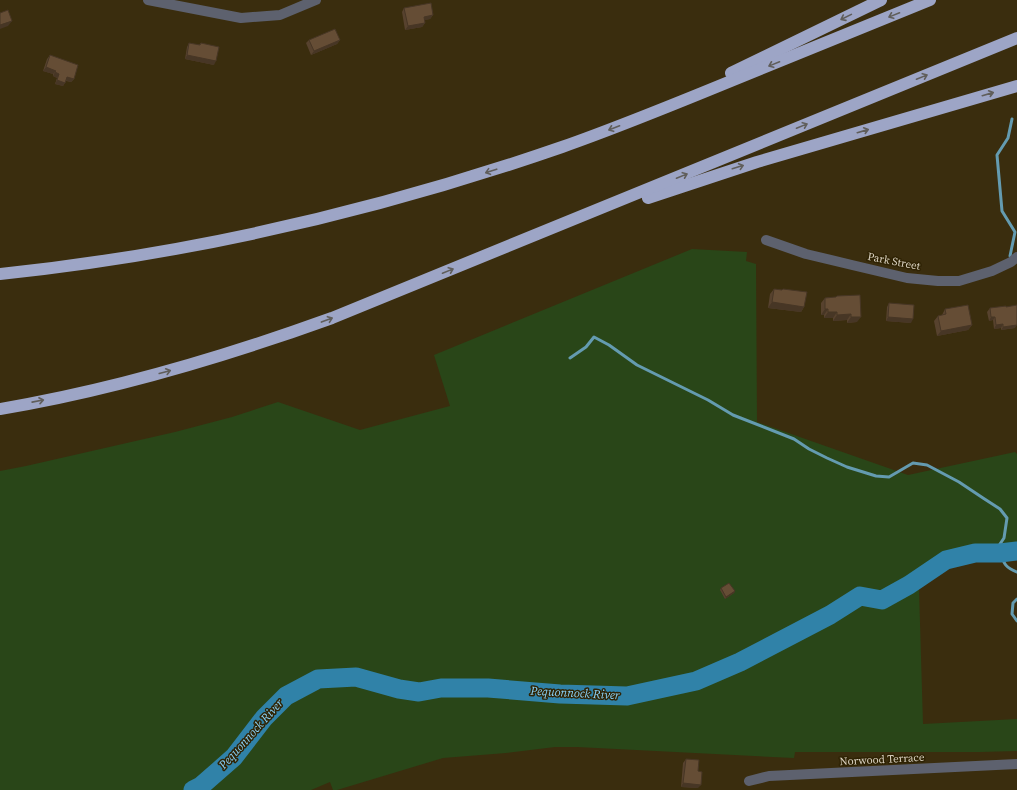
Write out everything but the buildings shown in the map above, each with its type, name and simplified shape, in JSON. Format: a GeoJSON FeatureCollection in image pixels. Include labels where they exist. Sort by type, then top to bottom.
{"type":"FeatureCollection","features":[{"type":"Feature","properties":{"kind":"highway"},"geometry":{"type":"LineString","coordinates":[[635,120],[881,0]]}},
{"type":"Feature","properties":{"kind":"highway"},"geometry":{"type":"LineString","coordinates":[[0,274],[114,259],[259,233],[417,194],[492,171],[635,120],[930,0]]}},
{"type":"Feature","properties":{"kind":"highway"},"geometry":{"type":"LineString","coordinates":[[0,408],[69,395],[188,366],[252,346],[332,318],[1017,38]]}},
{"type":"Feature","properties":{"kind":"highway"},"geometry":{"type":"LineString","coordinates":[[542,233],[757,162],[1017,86]]}},
{"type":"Feature","properties":{"kind":"street"},"geometry":{"type":"LineString","coordinates":[[148,0],[241,18],[280,15],[316,0]]}},
{"type":"Feature","properties":{"kind":"street","name":"Park Street"},"geometry":{"type":"LineString","coordinates":[[766,240],[806,254],[852,265],[907,278],[938,281],[959,281],[992,271],[1014,260]]}},
{"type":"Feature","properties":{"kind":"street","name":"Norwood Terrace"},"geometry":{"type":"LineString","coordinates":[[749,781],[769,776],[1017,764]]}},
{"type":"Feature","properties":{"kind":"green space"},"geometry":{"type":"Polygon","coordinates":[[[692,249],[747,252],[746,261],[756,264],[757,422],[908,475],[1015,452],[1017,454],[1017,551],[1000,553],[936,570],[919,589],[923,724],[1017,719],[1017,751],[795,752],[794,758],[555,747],[443,758],[337,790],[333,790],[330,782],[311,790],[0,790],[0,471],[175,432],[232,417],[278,402],[360,430],[450,406],[434,355],[692,249]]]}},
{"type":"Feature","properties":{"kind":"waterway"},"geometry":{"type":"LineString","coordinates":[[1012,119],[1008,138],[997,155],[1002,211],[1015,232],[1010,256],[1012,258]]}},
{"type":"Feature","properties":{"kind":"waterway"},"geometry":{"type":"LineString","coordinates":[[570,358],[586,347],[594,337],[609,345],[637,365],[708,400],[733,415],[794,439],[809,449],[847,467],[876,476],[889,477],[913,463],[927,465],[959,482],[1000,509],[1007,518],[1004,538],[994,553]]}},
{"type":"Feature","properties":{"kind":"waterway","name":"Pequonnock River"},"geometry":{"type":"LineString","coordinates":[[193,790],[201,786],[234,757],[264,718],[286,696],[318,679],[356,677],[399,689],[419,692],[441,688],[488,688],[560,694],[627,696],[696,681],[740,662],[830,615],[860,596],[882,600],[909,585],[946,560],[975,553],[1017,551]]}},
{"type":"Feature","properties":{"kind":"waterway"},"geometry":{"type":"LineString","coordinates":[[1000,553],[1006,565],[1010,569],[1017,572]]}},
{"type":"Feature","properties":{"kind":"waterway"},"geometry":{"type":"LineString","coordinates":[[1017,599],[1013,603],[1012,614],[1017,621]]}}]}
